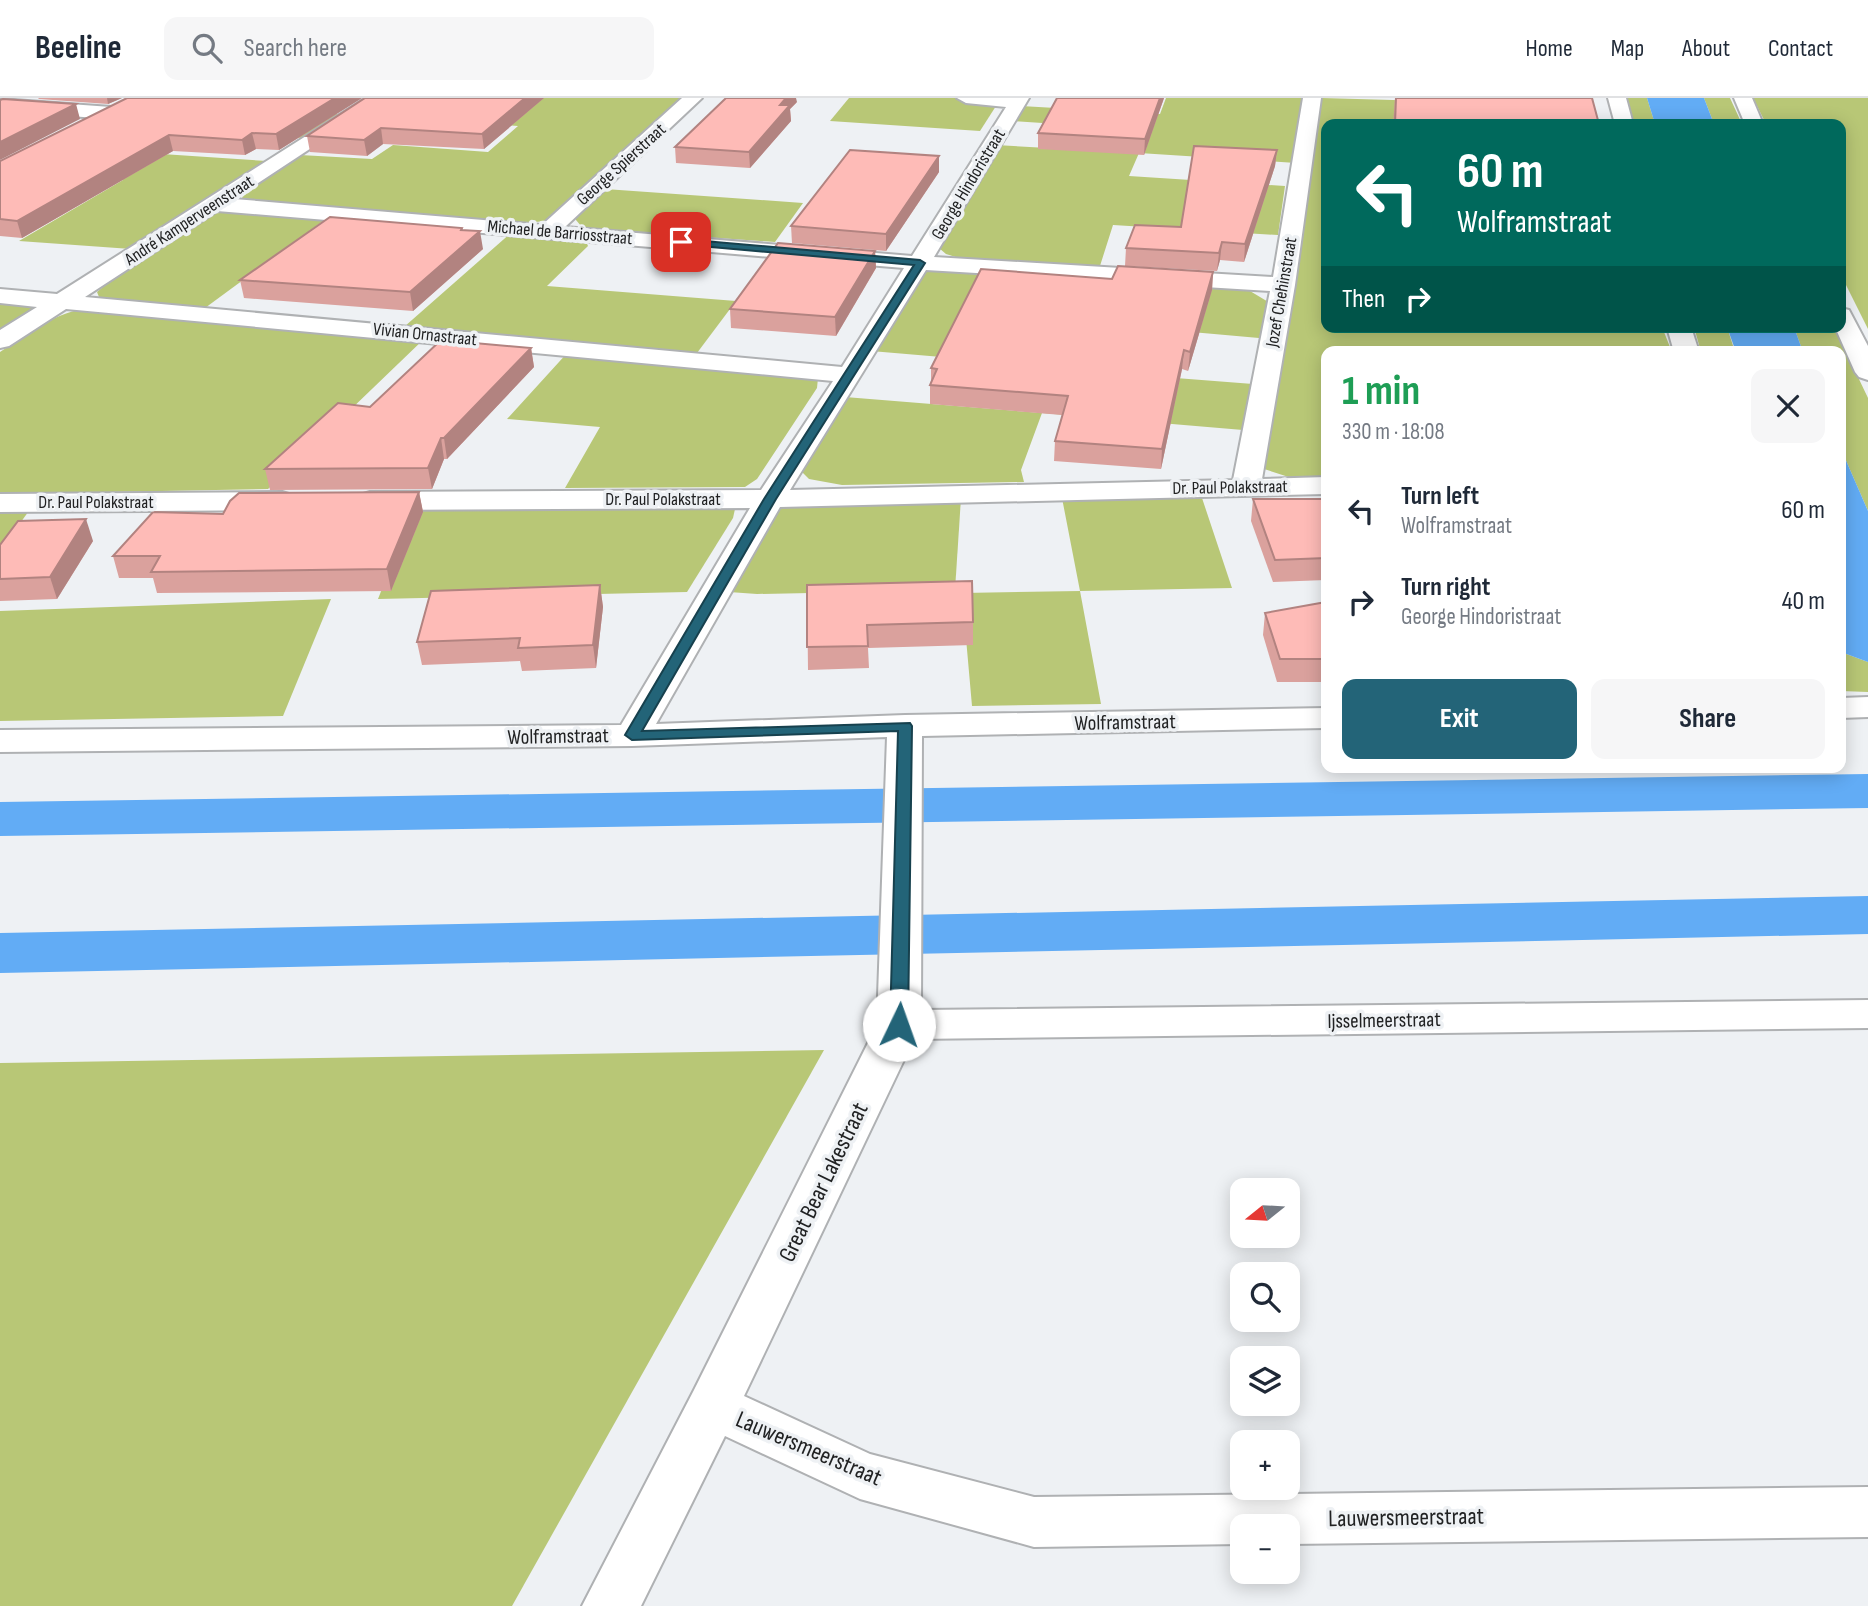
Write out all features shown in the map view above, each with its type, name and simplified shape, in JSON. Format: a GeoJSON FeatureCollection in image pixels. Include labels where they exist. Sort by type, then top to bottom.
{"type":"FeatureCollection","features":[{"type":"Feature","properties":{"kind":"street","name":"André Kamperveenstraat"},"geometry":{"type":"LineString","coordinates":[[0,341],[378,98]]}},
{"type":"Feature","properties":{"kind":"street","name":"George Spierstraat"},"geometry":{"type":"LineString","coordinates":[[549,230],[693,98]]}},
{"type":"Feature","properties":{"kind":"street"},"geometry":{"type":"LineString","coordinates":[[966,98],[1019,100]]}},
{"type":"Feature","properties":{"kind":"street","name":"Jozef Chehinstraat"},"geometry":{"type":"LineString","coordinates":[[1246,486],[1283,285],[1312,98]]}},
{"type":"Feature","properties":{"kind":"street"},"geometry":{"type":"LineString","coordinates":[[1618,98],[1623,119]]}},
{"type":"Feature","properties":{"kind":"street"},"geometry":{"type":"LineString","coordinates":[[1743,98],[1753,119]]}},
{"type":"Feature","properties":{"kind":"street","name":"George Hindoristraat"},"geometry":{"type":"LineString","coordinates":[[632,735],[770,499],[920,263],[1019,100]]}},
{"type":"Feature","properties":{"kind":"street"},"geometry":{"type":"LineString","coordinates":[[74,132],[131,103]]}},
{"type":"Feature","properties":{"kind":"street"},"geometry":{"type":"LineString","coordinates":[[0,105],[111,113]]}},
{"type":"Feature","properties":{"kind":"street","name":"Michael de Barriosstraat"},"geometry":{"type":"LineString","coordinates":[[214,204],[920,263],[1283,285]]}},
{"type":"Feature","properties":{"kind":"street","name":"Vivian Ornastraat"},"geometry":{"type":"LineString","coordinates":[[0,296],[850,375]]}},
{"type":"Feature","properties":{"kind":"street"},"geometry":{"type":"LineString","coordinates":[[1846,326],[1868,372]]}},
{"type":"Feature","properties":{"kind":"street","name":"Dr. Paul Polakstraat"},"geometry":{"type":"LineString","coordinates":[[344,501],[770,499],[1321,486]]}},
{"type":"Feature","properties":{"kind":"street","name":"Dr. Paul Polakstraat"},"geometry":{"type":"LineString","coordinates":[[0,503],[303,501]]}},
{"type":"Feature","properties":{"kind":"street"},"geometry":{"type":"LineString","coordinates":[[1846,708],[1868,708]]}},
{"type":"Feature","properties":{"kind":"street","name":"Wolframstraat"},"geometry":{"type":"LineString","coordinates":[[0,741],[632,735],[905,738],[1321,718]]}},
{"type":"Feature","properties":{"kind":"street","name":"Great Bear Lakestraat"},"geometry":{"type":"LineString","coordinates":[[611,1606],[713,1406],[899,1025],[905,738]]}},
{"type":"Feature","properties":{"kind":"street","name":"Ijsselmeerstraat"},"geometry":{"type":"LineString","coordinates":[[899,1025],[1868,1014]]}},
{"type":"Feature","properties":{"kind":"street","name":"Lauwersmeerstraat"},"geometry":{"type":"LineString","coordinates":[[713,1406],[860,1475],[1034,1522],[1868,1512]]}},
{"type":"Feature","properties":{"kind":"green space"},"geometry":{"type":"Polygon","coordinates":[[[150,98],[258,98],[241,109],[339,114],[303,138],[201,131],[239,109],[142,102],[150,98]]]}},
{"type":"Feature","properties":{"kind":"green space"},"geometry":{"type":"Polygon","coordinates":[[[388,98],[684,98],[546,221],[514,224],[245,201],[242,197],[243,192],[300,155],[372,159],[393,145],[488,152],[518,126],[360,116],[388,98]]]}},
{"type":"Feature","properties":{"kind":"green space"},"geometry":{"type":"Polygon","coordinates":[[[849,98],[959,98],[993,102],[996,106],[980,131],[830,121],[849,98]]]}},
{"type":"Feature","properties":{"kind":"green space"},"geometry":{"type":"Polygon","coordinates":[[[1166,98],[1307,98],[1296,163],[1139,153],[1129,176],[1285,186],[1278,235],[1113,225],[1099,269],[962,259],[946,254],[939,248],[996,145],[1138,153],[1148,130],[1012,121],[1021,106],[1160,114],[1166,98]]]}},
{"type":"Feature","properties":{"kind":"green space"},"geometry":{"type":"Polygon","coordinates":[[[1322,98],[1463,102],[1462,119],[1321,119],[1321,333],[1664,333],[1670,346],[1321,346],[1321,480],[1298,480],[1261,468],[1260,457],[1322,98]]]}},
{"type":"Feature","properties":{"kind":"green space"},"geometry":{"type":"Polygon","coordinates":[[[1625,98],[1647,98],[1653,119],[1631,119],[1625,98]]]}},
{"type":"Feature","properties":{"kind":"green space"},"geometry":{"type":"Polygon","coordinates":[[[1704,98],[1730,98],[1740,119],[1712,119],[1704,98]]]}},
{"type":"Feature","properties":{"kind":"green space"},"geometry":{"type":"Polygon","coordinates":[[[1753,98],[1868,98],[1868,329],[1846,285],[1846,119],[1764,119],[1753,98]]]}},
{"type":"Feature","properties":{"kind":"green space"},"geometry":{"type":"Polygon","coordinates":[[[99,125],[201,131],[162,154],[267,161],[131,249],[19,241],[123,180],[14,172],[99,125]]]}},
{"type":"Feature","properties":{"kind":"green space"},"geometry":{"type":"Polygon","coordinates":[[[605,189],[803,203],[775,242],[591,229],[581,226],[576,215],[605,189]]]}},
{"type":"Feature","properties":{"kind":"green space"},"geometry":{"type":"Polygon","coordinates":[[[229,212],[327,218],[205,308],[99,297],[97,292],[104,286],[210,214],[229,212]]]}},
{"type":"Feature","properties":{"kind":"green space"},"geometry":{"type":"Polygon","coordinates":[[[512,232],[584,237],[588,246],[547,286],[736,301],[697,353],[404,327],[512,232]]]}},
{"type":"Feature","properties":{"kind":"green space"},"geometry":{"type":"Polygon","coordinates":[[[928,270],[1228,287],[1250,291],[1270,303],[1259,338],[1079,322],[1061,367],[871,351],[918,276],[928,270]]]}},
{"type":"Feature","properties":{"kind":"green space"},"geometry":{"type":"Polygon","coordinates":[[[0,299],[45,303],[0,331],[0,299]]]}},
{"type":"Feature","properties":{"kind":"green space"},"geometry":{"type":"Polygon","coordinates":[[[91,308],[425,338],[268,489],[0,494],[0,352],[54,318],[91,308]]]}},
{"type":"Feature","properties":{"kind":"green space"},"geometry":{"type":"Polygon","coordinates":[[[1696,333],[1729,333],[1733,346],[1699,346],[1696,333]]]}},
{"type":"Feature","properties":{"kind":"green space"},"geometry":{"type":"Polygon","coordinates":[[[1796,333],[1837,333],[1843,346],[1801,346],[1796,333]]]}},
{"type":"Feature","properties":{"kind":"green space"},"geometry":{"type":"Polygon","coordinates":[[[569,351],[818,378],[817,388],[757,479],[745,487],[565,488],[600,427],[507,419],[569,351]]]}},
{"type":"Feature","properties":{"kind":"green space"},"geometry":{"type":"Polygon","coordinates":[[[1846,352],[1868,398],[1868,511],[1846,460],[1846,352]]]}},
{"type":"Feature","properties":{"kind":"green space"},"geometry":{"type":"Polygon","coordinates":[[[1060,369],[1253,384],[1243,430],[1042,413],[1060,369]]]}},
{"type":"Feature","properties":{"kind":"green space"},"geometry":{"type":"Polygon","coordinates":[[[845,397],[1042,413],[1021,470],[1024,482],[842,485],[809,479],[801,471],[845,397]]]}},
{"type":"Feature","properties":{"kind":"green space"},"geometry":{"type":"Polygon","coordinates":[[[1201,495],[1232,588],[1080,591],[1062,498],[1201,495]]]}},
{"type":"Feature","properties":{"kind":"green space"},"geometry":{"type":"Polygon","coordinates":[[[961,498],[955,590],[757,594],[729,592],[774,507],[961,498]]]}},
{"type":"Feature","properties":{"kind":"green space"},"geometry":{"type":"Polygon","coordinates":[[[728,501],[735,509],[733,518],[687,592],[378,599],[416,503],[728,501]]]}},
{"type":"Feature","properties":{"kind":"green space"},"geometry":{"type":"Polygon","coordinates":[[[0,508],[31,508],[0,551],[0,508]]]}},
{"type":"Feature","properties":{"kind":"green space"},"geometry":{"type":"Polygon","coordinates":[[[1080,591],[1101,704],[972,706],[962,593],[1080,591]]]}},
{"type":"Feature","properties":{"kind":"green space"},"geometry":{"type":"Polygon","coordinates":[[[331,599],[283,716],[0,721],[0,611],[331,599]]]}},
{"type":"Feature","properties":{"kind":"green space"},"geometry":{"type":"Polygon","coordinates":[[[1846,654],[1868,662],[1868,692],[1846,691],[1846,654]]]}},
{"type":"Feature","properties":{"kind":"green space"},"geometry":{"type":"Polygon","coordinates":[[[824,1050],[512,1606],[0,1606],[0,1063],[824,1050]]]}},
{"type":"Feature","properties":{"kind":"water"},"geometry":{"type":"Polygon","coordinates":[[[1647,98],[1704,98],[1712,119],[1653,119],[1647,98]]]}},
{"type":"Feature","properties":{"kind":"water"},"geometry":{"type":"Polygon","coordinates":[[[1729,333],[1796,333],[1801,346],[1734,346],[1729,333]]]}},
{"type":"Feature","properties":{"kind":"water"},"geometry":{"type":"Polygon","coordinates":[[[1846,460],[1868,511],[1868,662],[1846,654],[1846,460]]]}},
{"type":"Feature","properties":{"kind":"building"},"geometry":{"type":"Polygon","coordinates":[[[127,98],[335,98],[276,134],[252,133],[242,140],[169,135],[17,221],[0,219],[0,161],[127,98]]]}},
{"type":"Feature","properties":{"kind":"building"},"geometry":{"type":"Polygon","coordinates":[[[365,98],[525,98],[482,134],[381,128],[364,140],[307,136],[365,98]]]}},
{"type":"Feature","properties":{"kind":"building"},"geometry":{"type":"Polygon","coordinates":[[[726,98],[786,98],[780,105],[790,105],[749,152],[675,147],[726,98]]]}},
{"type":"Feature","properties":{"kind":"building"},"geometry":{"type":"Polygon","coordinates":[[[1057,98],[1160,98],[1145,139],[1038,133],[1057,98]]]}},
{"type":"Feature","properties":{"kind":"building"},"geometry":{"type":"Polygon","coordinates":[[[1396,98],[1592,98],[1598,119],[1395,119],[1396,98]]]}},
{"type":"Feature","properties":{"kind":"building"},"geometry":{"type":"Polygon","coordinates":[[[0,100],[76,104],[0,142],[0,100]]]}},
{"type":"Feature","properties":{"kind":"building"},"geometry":{"type":"Polygon","coordinates":[[[1194,146],[1277,150],[1245,244],[1222,242],[1219,253],[1126,248],[1135,225],[1181,227],[1194,146]]]}},
{"type":"Feature","properties":{"kind":"building"},"geometry":{"type":"Polygon","coordinates":[[[850,150],[939,156],[886,234],[791,226],[850,150]]]}},
{"type":"Feature","properties":{"kind":"building"},"geometry":{"type":"Polygon","coordinates":[[[330,217],[480,231],[410,292],[240,280],[330,217]]]}},
{"type":"Feature","properties":{"kind":"building"},"geometry":{"type":"Polygon","coordinates":[[[778,243],[875,251],[835,317],[730,309],[778,243]]]}},
{"type":"Feature","properties":{"kind":"building"},"geometry":{"type":"Polygon","coordinates":[[[1118,266],[1213,272],[1190,352],[1184,350],[1162,449],[1055,441],[1068,396],[930,385],[937,369],[931,368],[981,269],[1112,279],[1118,266]]]}},
{"type":"Feature","properties":{"kind":"building"},"geometry":{"type":"Polygon","coordinates":[[[441,340],[531,348],[444,438],[441,438],[428,468],[265,469],[338,403],[370,407],[441,340]]]}},
{"type":"Feature","properties":{"kind":"building"},"geometry":{"type":"Polygon","coordinates":[[[419,492],[387,569],[151,572],[160,556],[113,556],[153,512],[223,514],[230,501],[239,493],[419,492]]]}},
{"type":"Feature","properties":{"kind":"building"},"geometry":{"type":"Polygon","coordinates":[[[1253,499],[1321,499],[1321,558],[1275,560],[1253,499]]]}},
{"type":"Feature","properties":{"kind":"building"},"geometry":{"type":"Polygon","coordinates":[[[86,519],[50,577],[0,579],[0,545],[18,521],[86,519]]]}},
{"type":"Feature","properties":{"kind":"building"},"geometry":{"type":"Polygon","coordinates":[[[972,581],[973,622],[867,625],[868,646],[807,647],[807,585],[972,581]]]}},
{"type":"Feature","properties":{"kind":"building"},"geometry":{"type":"Polygon","coordinates":[[[600,585],[593,645],[518,648],[520,638],[417,642],[431,591],[600,585]]]}},
{"type":"Feature","properties":{"kind":"building"},"geometry":{"type":"Polygon","coordinates":[[[1321,603],[1321,659],[1280,659],[1265,613],[1321,603]]]}},
{"type":"Feature","properties":{"kind":"waterway"},"geometry":{"type":"LineString","coordinates":[[0,819],[1868,791]]}},
{"type":"Feature","properties":{"kind":"waterway"},"geometry":{"type":"LineString","coordinates":[[0,953],[1868,915]]}},
{"type":"Feature","properties":{"kind":"route"},"geometry":{"type":"LineString","coordinates":[[681,242],[920,263],[770,499],[632,735],[905,726],[899,1025]]}}]}
